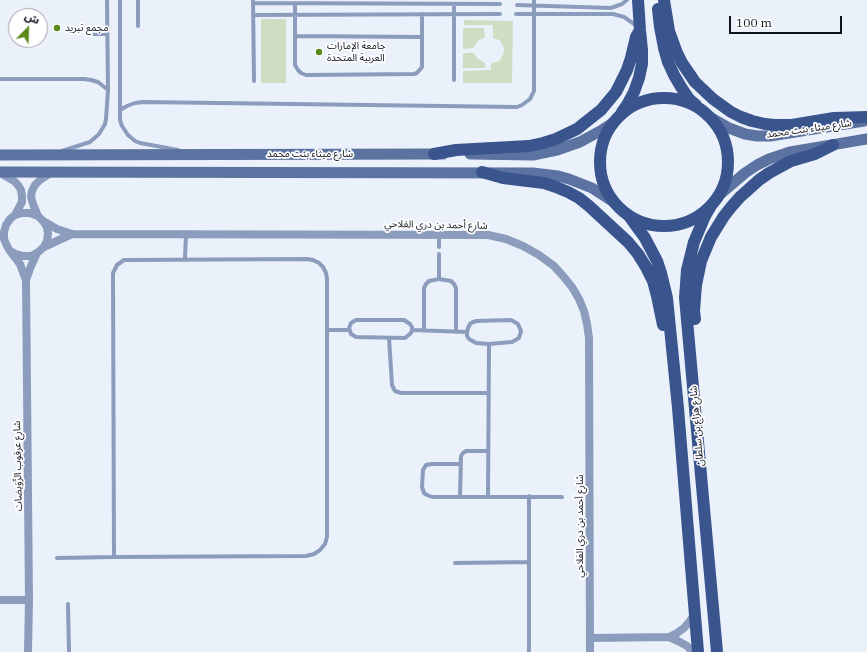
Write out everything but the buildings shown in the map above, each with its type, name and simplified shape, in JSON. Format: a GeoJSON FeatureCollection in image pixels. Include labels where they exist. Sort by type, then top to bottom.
{"type":"FeatureCollection","features":[{"type":"Feature","properties":{"kind":"main road"},"geometry":{"type":"LineString","coordinates":[[638,0],[642,50],[642,64],[639,78],[627,105],[615,120],[604,138],[600,154],[600,170],[604,186],[612,200],[629,216],[650,225],[673,226],[688,222],[701,215],[715,200],[726,180],[728,163],[726,146],[719,129],[689,99],[668,62],[660,27],[658,0]]}},
{"type":"Feature","properties":{"kind":"main road"},"geometry":{"type":"LineString","coordinates":[[664,0],[669,31],[682,64],[704,91],[731,112],[752,121],[775,125],[792,125],[834,118],[867,117]]}},
{"type":"Feature","properties":{"kind":"main road"},"geometry":{"type":"LineString","coordinates":[[434,154],[460,150],[529,146],[556,139],[577,129],[601,110],[616,92],[627,70],[636,37],[640,29]]}},
{"type":"Feature","properties":{"kind":"main road"},"geometry":{"type":"LineString","coordinates":[[615,120],[632,106],[649,100],[666,98],[683,102],[703,112]]}},
{"type":"Feature","properties":{"kind":"main road","name":"شارع ميثاء بنت محمد"},"geometry":{"type":"LineString","coordinates":[[703,112],[730,128],[745,134],[757,136],[770,136],[867,121]]}},
{"type":"Feature","properties":{"kind":"main road","name":"شارع ميثاء بنت محمد"},"geometry":{"type":"LineString","coordinates":[[0,155],[533,155],[569,147],[592,137],[615,120]]}},
{"type":"Feature","properties":{"kind":"main road","name":"شارع ميثاء بنت محمد"},"geometry":{"type":"LineString","coordinates":[[715,200],[745,173],[768,159],[790,152],[867,139]]}},
{"type":"Feature","properties":{"kind":"main road"},"geometry":{"type":"LineString","coordinates":[[695,404],[700,368],[694,311],[695,292],[701,261],[711,237],[732,206],[759,180],[792,161],[815,154],[833,145]]}},
{"type":"Feature","properties":{"kind":"main road","name":"شارع ميثاء بنت محمد"},"geometry":{"type":"LineString","coordinates":[[0,172],[533,173],[558,176],[581,183],[612,200]]}},
{"type":"Feature","properties":{"kind":"main road"},"geometry":{"type":"LineString","coordinates":[[482,172],[496,177],[544,183],[556,187],[579,198],[594,210],[628,242],[646,267],[655,289],[663,325],[672,347]]}},
{"type":"Feature","properties":{"kind":"main road","name":"شارع هزاع بن سلطان"},"geometry":{"type":"LineString","coordinates":[[715,200],[705,216],[694,242],[687,270],[685,298],[717,652]]}},
{"type":"Feature","properties":{"kind":"main road","name":"شارع هزاع بن سلطان"},"geometry":{"type":"LineString","coordinates":[[629,216],[651,249],[661,273],[667,298],[679,416],[698,652]]}},
{"type":"Feature","properties":{"kind":"street"},"geometry":{"type":"LineString","coordinates":[[0,172],[18,185],[22,196],[22,202],[6,225],[4,239],[6,246],[16,254],[31,256],[44,247],[48,234],[47,227],[33,204],[31,197],[32,190],[40,180],[52,172]]}},
{"type":"Feature","properties":{"kind":"street"},"geometry":{"type":"LineString","coordinates":[[0,226],[12,217],[22,213],[30,213],[41,218]]}},
{"type":"Feature","properties":{"kind":"street","name":"شارع أحمد بن دري الفلاحي"},"geometry":{"type":"LineString","coordinates":[[41,218],[72,234],[488,235],[506,239],[523,246],[554,266],[572,287],[579,299],[584,311],[589,338],[590,652]]}},
{"type":"Feature","properties":{"kind":"street","name":"شارع أحمد بن دري الفلاحي"},"geometry":{"type":"LineString","coordinates":[[44,247],[72,234]]}},
{"type":"Feature","properties":{"kind":"street","name":"شارع عرقوب الرِّوَيضات"},"geometry":{"type":"LineString","coordinates":[[6,246],[20,264],[26,280],[29,600],[28,652]]}},
{"type":"Feature","properties":{"kind":"street","name":"شارع عرقوب الرِّوَيضات"},"geometry":{"type":"LineString","coordinates":[[26,280],[37,253]]}},
{"type":"Feature","properties":{"kind":"street"},"geometry":{"type":"LineString","coordinates":[[0,600],[29,600]]}},
{"type":"Feature","properties":{"kind":"street"},"geometry":{"type":"LineString","coordinates":[[669,637],[684,628],[695,613]]}},
{"type":"Feature","properties":{"kind":"street"},"geometry":{"type":"LineString","coordinates":[[590,638],[669,637],[678,641],[693,652]]}},
{"type":"Feature","properties":{"kind":"lane"},"geometry":{"type":"LineString","coordinates":[[50,154],[84,144],[95,138],[103,129],[106,119],[108,90],[106,0]]}},
{"type":"Feature","properties":{"kind":"lane"},"geometry":{"type":"LineString","coordinates":[[120,0],[120,120],[122,126],[135,141],[192,154]]}},
{"type":"Feature","properties":{"kind":"lane"},"geometry":{"type":"LineString","coordinates":[[138,0],[138,26]]}},
{"type":"Feature","properties":{"kind":"lane"},"geometry":{"type":"LineString","coordinates":[[516,5],[534,2],[611,8],[622,4],[627,0]]}},
{"type":"Feature","properties":{"kind":"lane"},"geometry":{"type":"LineString","coordinates":[[254,81],[253,1],[295,3],[498,3]]}},
{"type":"Feature","properties":{"kind":"lane"},"geometry":{"type":"LineString","coordinates":[[120,110],[134,103],[143,102],[517,107],[530,100],[534,91],[534,2]]}},
{"type":"Feature","properties":{"kind":"lane"},"geometry":{"type":"LineString","coordinates":[[295,3],[296,65],[298,70],[306,75],[417,73],[422,67],[422,14]]}},
{"type":"Feature","properties":{"kind":"lane"},"geometry":{"type":"LineString","coordinates":[[454,4],[454,80]]}},
{"type":"Feature","properties":{"kind":"lane"},"geometry":{"type":"LineString","coordinates":[[253,15],[500,14]]}},
{"type":"Feature","properties":{"kind":"lane"},"geometry":{"type":"LineString","coordinates":[[516,14],[619,15],[640,29]]}},
{"type":"Feature","properties":{"kind":"lane"},"geometry":{"type":"LineString","coordinates":[[87,34],[107,34]]}},
{"type":"Feature","properties":{"kind":"lane"},"geometry":{"type":"LineString","coordinates":[[295,36],[422,37]]}},
{"type":"Feature","properties":{"kind":"lane"},"geometry":{"type":"LineString","coordinates":[[0,79],[84,79],[98,82],[108,90]]}},
{"type":"Feature","properties":{"kind":"lane"},"geometry":{"type":"LineString","coordinates":[[185,259],[186,234]]}},
{"type":"Feature","properties":{"kind":"lane"},"geometry":{"type":"LineString","coordinates":[[439,234],[439,246]]}},
{"type":"Feature","properties":{"kind":"lane"},"geometry":{"type":"LineString","coordinates":[[439,254],[439,279]]}},
{"type":"Feature","properties":{"kind":"lane"},"geometry":{"type":"LineString","coordinates":[[57,558],[306,556],[314,554],[320,550],[328,537],[327,279],[326,273],[319,262],[307,259],[185,259],[124,260],[116,265],[113,273],[114,557]]}},
{"type":"Feature","properties":{"kind":"lane"},"geometry":{"type":"LineString","coordinates":[[424,330],[424,288],[429,281],[439,279],[451,281],[456,288],[456,331]]}},
{"type":"Feature","properties":{"kind":"lane"},"geometry":{"type":"LineString","coordinates":[[356,320],[404,320],[412,327],[411,334],[405,338],[356,337],[351,334],[349,330],[351,323],[356,320]]}},
{"type":"Feature","properties":{"kind":"lane"},"geometry":{"type":"LineString","coordinates":[[511,320],[518,324],[521,335],[516,341],[489,344],[472,342],[469,339],[467,332],[470,324],[473,322],[511,320]]}},
{"type":"Feature","properties":{"kind":"lane"},"geometry":{"type":"LineString","coordinates":[[327,330],[349,330]]}},
{"type":"Feature","properties":{"kind":"lane"},"geometry":{"type":"LineString","coordinates":[[412,330],[467,332]]}},
{"type":"Feature","properties":{"kind":"lane"},"geometry":{"type":"LineString","coordinates":[[389,338],[392,385],[395,391],[401,393],[489,393]]}},
{"type":"Feature","properties":{"kind":"lane"},"geometry":{"type":"LineString","coordinates":[[488,496],[489,344]]}},
{"type":"Feature","properties":{"kind":"lane"},"geometry":{"type":"LineString","coordinates":[[460,497],[461,456],[466,451],[488,451]]}},
{"type":"Feature","properties":{"kind":"lane"},"geometry":{"type":"LineString","coordinates":[[460,464],[426,465],[423,470],[422,487],[424,493],[429,496],[460,497],[562,497]]}},
{"type":"Feature","properties":{"kind":"lane"},"geometry":{"type":"LineString","coordinates":[[529,496],[529,652]]}},
{"type":"Feature","properties":{"kind":"lane"},"geometry":{"type":"LineString","coordinates":[[455,563],[529,562]]}},
{"type":"Feature","properties":{"kind":"lane"},"geometry":{"type":"LineString","coordinates":[[68,604],[69,652]]}},
{"type":"Feature","properties":{"kind":"green space"},"geometry":{"type":"Polygon","coordinates":[[[261,19],[286,19],[286,83],[261,83],[261,19]]]}},
{"type":"Feature","properties":{"kind":"green space"},"geometry":{"type":"Polygon","coordinates":[[[464,20],[513,21],[512,83],[463,83],[463,71],[491,70],[491,63],[500,60],[504,51],[501,42],[493,38],[493,25],[464,25],[464,20]]]}},
{"type":"Feature","properties":{"kind":"green space"},"geometry":{"type":"Polygon","coordinates":[[[463,28],[484,28],[485,37],[478,41],[473,48],[463,49],[463,28]]]}},
{"type":"Feature","properties":{"kind":"green space"},"geometry":{"type":"Polygon","coordinates":[[[463,53],[474,53],[478,59],[485,63],[485,68],[463,68],[463,53]]]}},
{"type":"Feature","properties":{"kind":"place","name":"مجمع تبريد"},"geometry":{"type":"Point","coordinates":[57,28]}},
{"type":"Feature","properties":{"kind":"place","name":"جامعة الإمارات العربية المتحدة"},"geometry":{"type":"Point","coordinates":[319,52]}}]}
